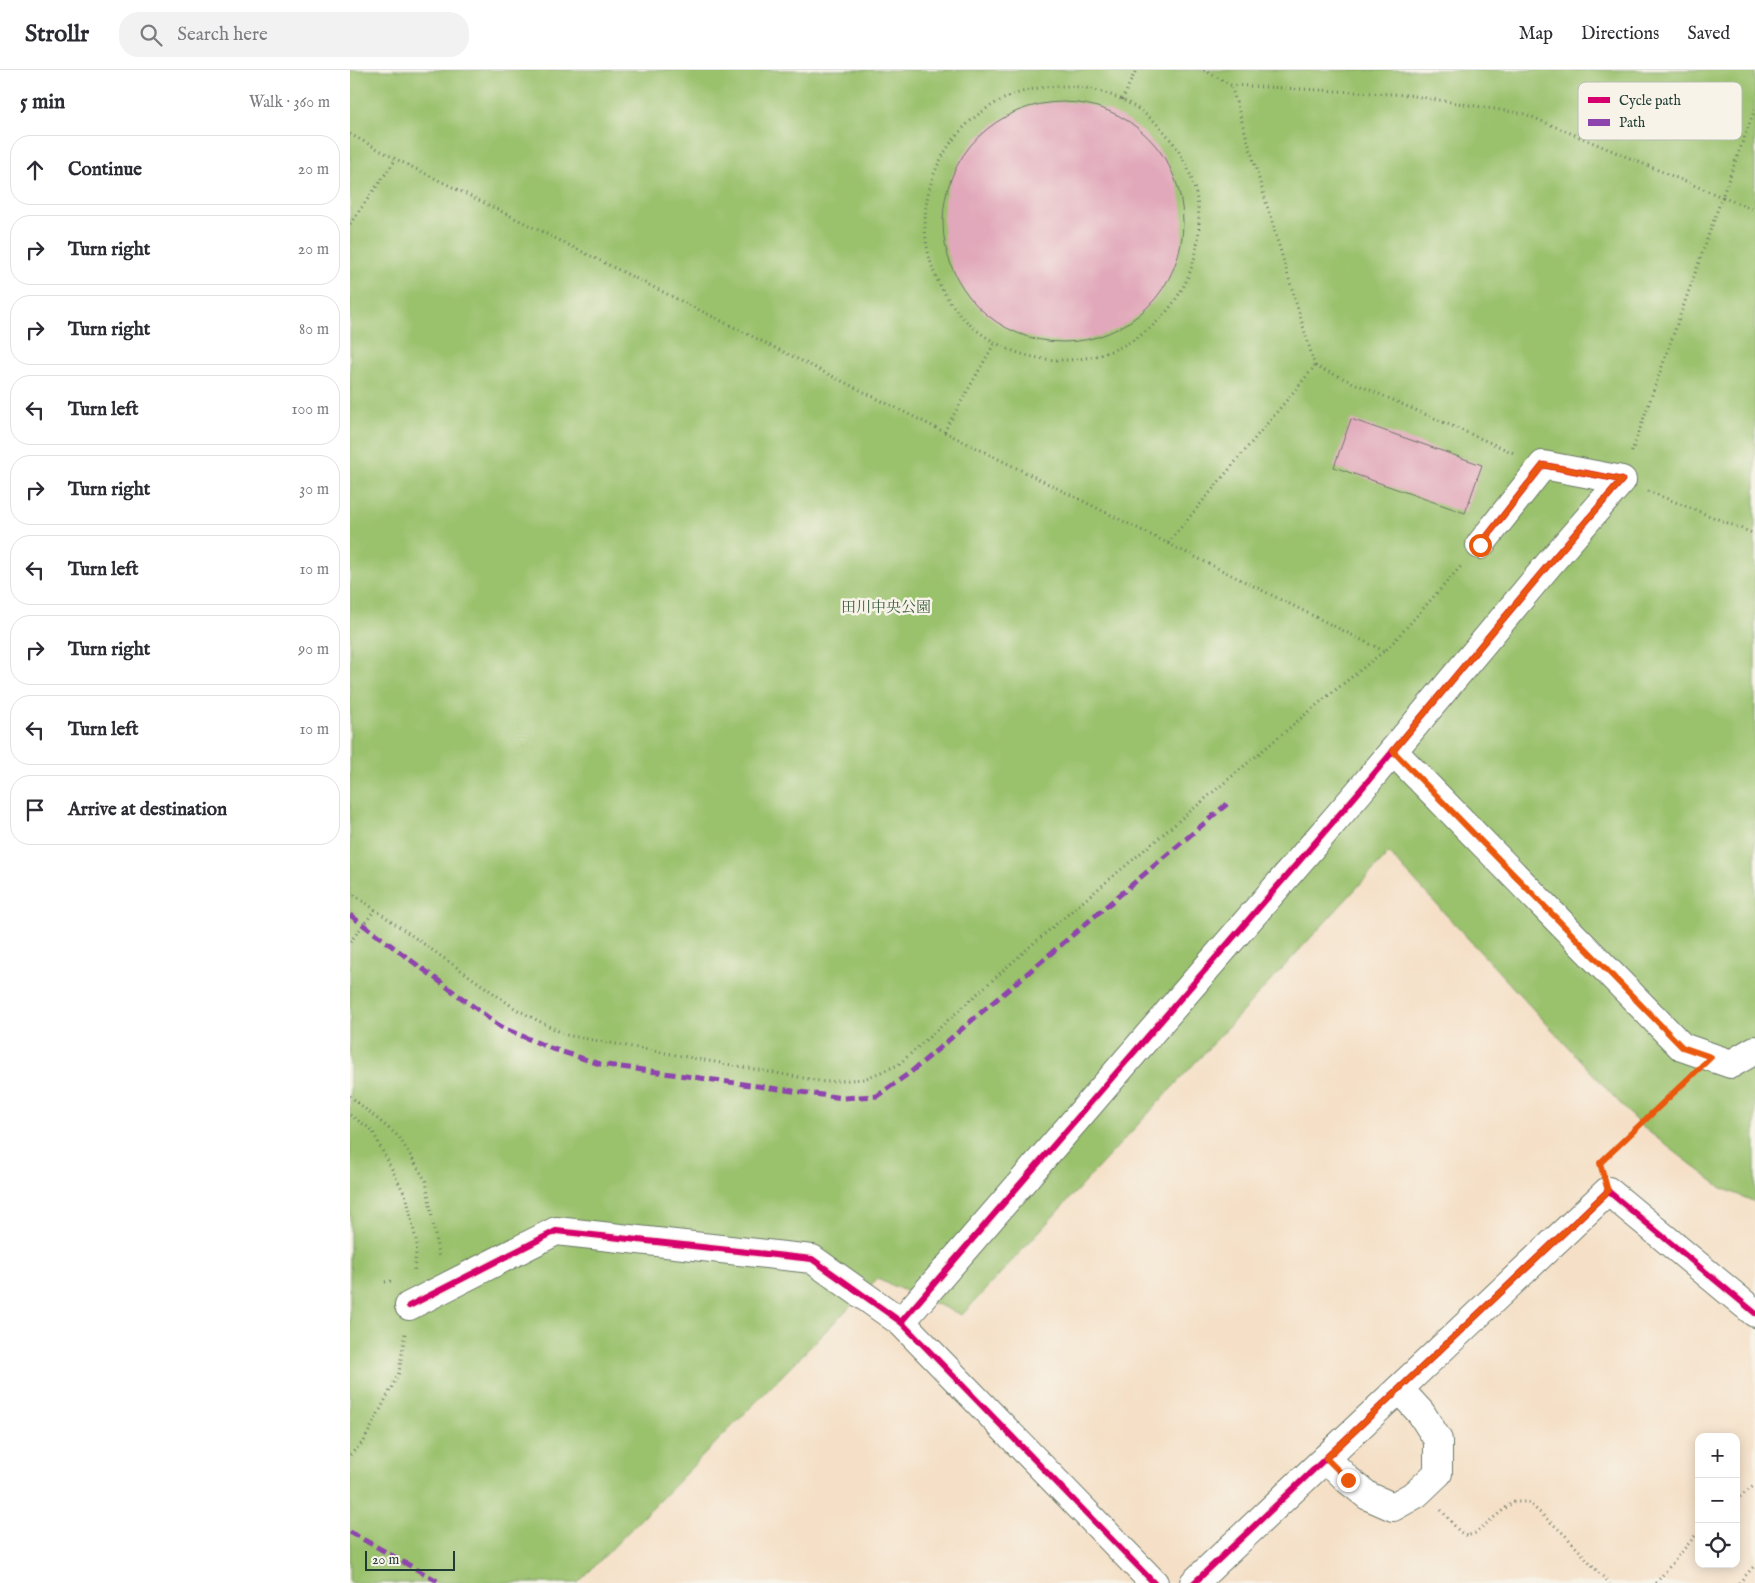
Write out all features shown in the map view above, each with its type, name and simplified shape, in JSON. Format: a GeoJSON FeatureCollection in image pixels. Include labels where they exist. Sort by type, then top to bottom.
{"type":"FeatureCollection","features":[{"type":"Feature","properties":{"kind":"street"},"geometry":{"type":"LineString","coordinates":[[1480,545],[1543,465],[1622,480]]}},
{"type":"Feature","properties":{"kind":"street"},"geometry":{"type":"LineString","coordinates":[[902,1322],[1393,751],[1549,564],[1622,480]]}},
{"type":"Feature","properties":{"kind":"street"},"geometry":{"type":"LineString","coordinates":[[1393,751],[1682,1047],[1731,1064],[1755,1050]]}},
{"type":"Feature","properties":{"kind":"street"},"geometry":{"type":"LineString","coordinates":[[1194,1583],[1608,1191],[1755,1313]]}},
{"type":"Feature","properties":{"kind":"street"},"geometry":{"type":"LineString","coordinates":[[409,1306],[556,1231],[812,1259],[902,1322],[1154,1583]]}},
{"type":"Feature","properties":{"kind":"street"},"geometry":{"type":"LineString","coordinates":[[1326,1458],[1348,1480],[1368,1496],[1393,1507],[1416,1494],[1438,1473],[1438,1440],[1421,1412],[1399,1389]]}},
{"type":"Feature","properties":{"kind":"path"},"geometry":{"type":"LineString","coordinates":[[1122,100],[1136,70]]}},
{"type":"Feature","properties":{"kind":"path"},"geometry":{"type":"LineString","coordinates":[[1204,70],[1231,85],[1408,95],[1525,114],[1578,136]]}},
{"type":"Feature","properties":{"kind":"path"},"geometry":{"type":"LineString","coordinates":[[1071,85],[1114,95],[1152,118],[1181,151],[1198,192],[1200,236],[1189,279],[1165,316],[1131,343],[1086,360],[1039,360],[994,344],[958,315],[933,274],[924,229],[931,182],[952,140],[987,108],[1027,90],[1071,85]]}},
{"type":"Feature","properties":{"kind":"path"},"geometry":{"type":"LineString","coordinates":[[1231,85],[1315,366],[1543,465]]}},
{"type":"Feature","properties":{"kind":"path"},"geometry":{"type":"LineString","coordinates":[[1755,109],[1622,480],[1755,534]]}},
{"type":"Feature","properties":{"kind":"path"},"geometry":{"type":"LineString","coordinates":[[350,134],[396,159],[1384,651]]}},
{"type":"Feature","properties":{"kind":"path"},"geometry":{"type":"LineString","coordinates":[[1587,140],[1755,210]]}},
{"type":"Feature","properties":{"kind":"path"},"geometry":{"type":"LineString","coordinates":[[350,224],[396,159]]}},
{"type":"Feature","properties":{"kind":"path"},"geometry":{"type":"LineString","coordinates":[[944,432],[994,344]]}},
{"type":"Feature","properties":{"kind":"path"},"geometry":{"type":"LineString","coordinates":[[1168,543],[1315,366]]}},
{"type":"Feature","properties":{"kind":"path"},"geometry":{"type":"LineString","coordinates":[[350,892],[516,1009],[566,1035],[825,1082],[864,1079],[898,1065],[1035,942],[1319,703],[1384,651],[1480,545]]}},
{"type":"Feature","properties":{"kind":"path"},"geometry":{"type":"LineString","coordinates":[[350,942],[375,910]]}},
{"type":"Feature","properties":{"kind":"path"},"geometry":{"type":"LineString","coordinates":[[1608,1191],[1600,1163],[1711,1057]]}},
{"type":"Feature","properties":{"kind":"path"},"geometry":{"type":"LineString","coordinates":[[350,1096],[399,1137],[426,1181],[439,1264]]}},
{"type":"Feature","properties":{"kind":"path"},"geometry":{"type":"LineString","coordinates":[[350,1115],[372,1130],[407,1199],[417,1245],[399,1373],[364,1441],[350,1455]]}},
{"type":"Feature","properties":{"kind":"path"},"geometry":{"type":"LineString","coordinates":[[1740,1497],[1755,1485]]}},
{"type":"Feature","properties":{"kind":"path"},"geometry":{"type":"LineString","coordinates":[[1439,1507],[1460,1532],[1467,1536],[1475,1533],[1513,1502],[1528,1502],[1565,1535],[1610,1583]]}},
{"type":"Feature","properties":{"kind":"path"},"geometry":{"type":"LineString","coordinates":[[1656,1583],[1695,1536]]}},
{"type":"Feature","properties":{"kind":"path"},"geometry":{"type":"LineString","coordinates":[[1739,1583],[1755,1565]]}},
{"type":"Feature","properties":{"kind":"green space","name":"田川中央公園"},"geometry":{"type":"Polygon","coordinates":[[[350,70],[1755,70],[1755,1202],[1722,1188],[1640,1125],[1389,853],[962,1315],[877,1279],[578,1583],[350,1583],[350,70]]]}},
{"type":"Feature","properties":{"kind":"building"},"geometry":{"type":"Polygon","coordinates":[[[1051,102],[1075,102],[1098,107],[1120,116],[1148,137],[1163,155],[1174,176],[1181,199],[1183,222],[1181,245],[1174,268],[1163,289],[1148,307],[1120,328],[1098,337],[1075,342],[1051,342],[1028,337],[1006,328],[987,315],[970,298],[957,279],[948,257],[943,234],[943,210],[948,187],[957,165],[970,146],[987,129],[1006,116],[1028,107],[1051,102]]]}},
{"type":"Feature","properties":{"kind":"building"},"geometry":{"type":"Polygon","coordinates":[[[1351,419],[1482,465],[1465,513],[1334,467],[1351,419]]]}},
{"type":"Feature","properties":{"kind":"marked path"},"geometry":{"type":"LineString","coordinates":[[350,915],[501,1027],[550,1048],[600,1064],[843,1098],[877,1096],[911,1072],[1227,804]]}},
{"type":"Feature","properties":{"kind":"marked path"},"geometry":{"type":"LineString","coordinates":[[350,1532],[441,1583]]}},
{"type":"Feature","properties":{"kind":"cycle path"},"geometry":{"type":"LineString","coordinates":[[901,1322],[1358,793],[1549,564],[1622,480],[1543,465],[1480,545]]}},
{"type":"Feature","properties":{"kind":"cycle path"},"geometry":{"type":"LineString","coordinates":[[1194,1583],[1608,1191],[1755,1313]]}},
{"type":"Feature","properties":{"kind":"cycle path"},"geometry":{"type":"LineString","coordinates":[[409,1306],[556,1231],[812,1259],[901,1322],[1154,1583]]}},
{"type":"Feature","properties":{"kind":"route"},"geometry":{"type":"LineString","coordinates":[[1348,1480],[1326,1458],[1608,1191],[1600,1163],[1711,1057],[1682,1047],[1393,751],[1549,564],[1622,480],[1543,465],[1480,545]]}}]}
